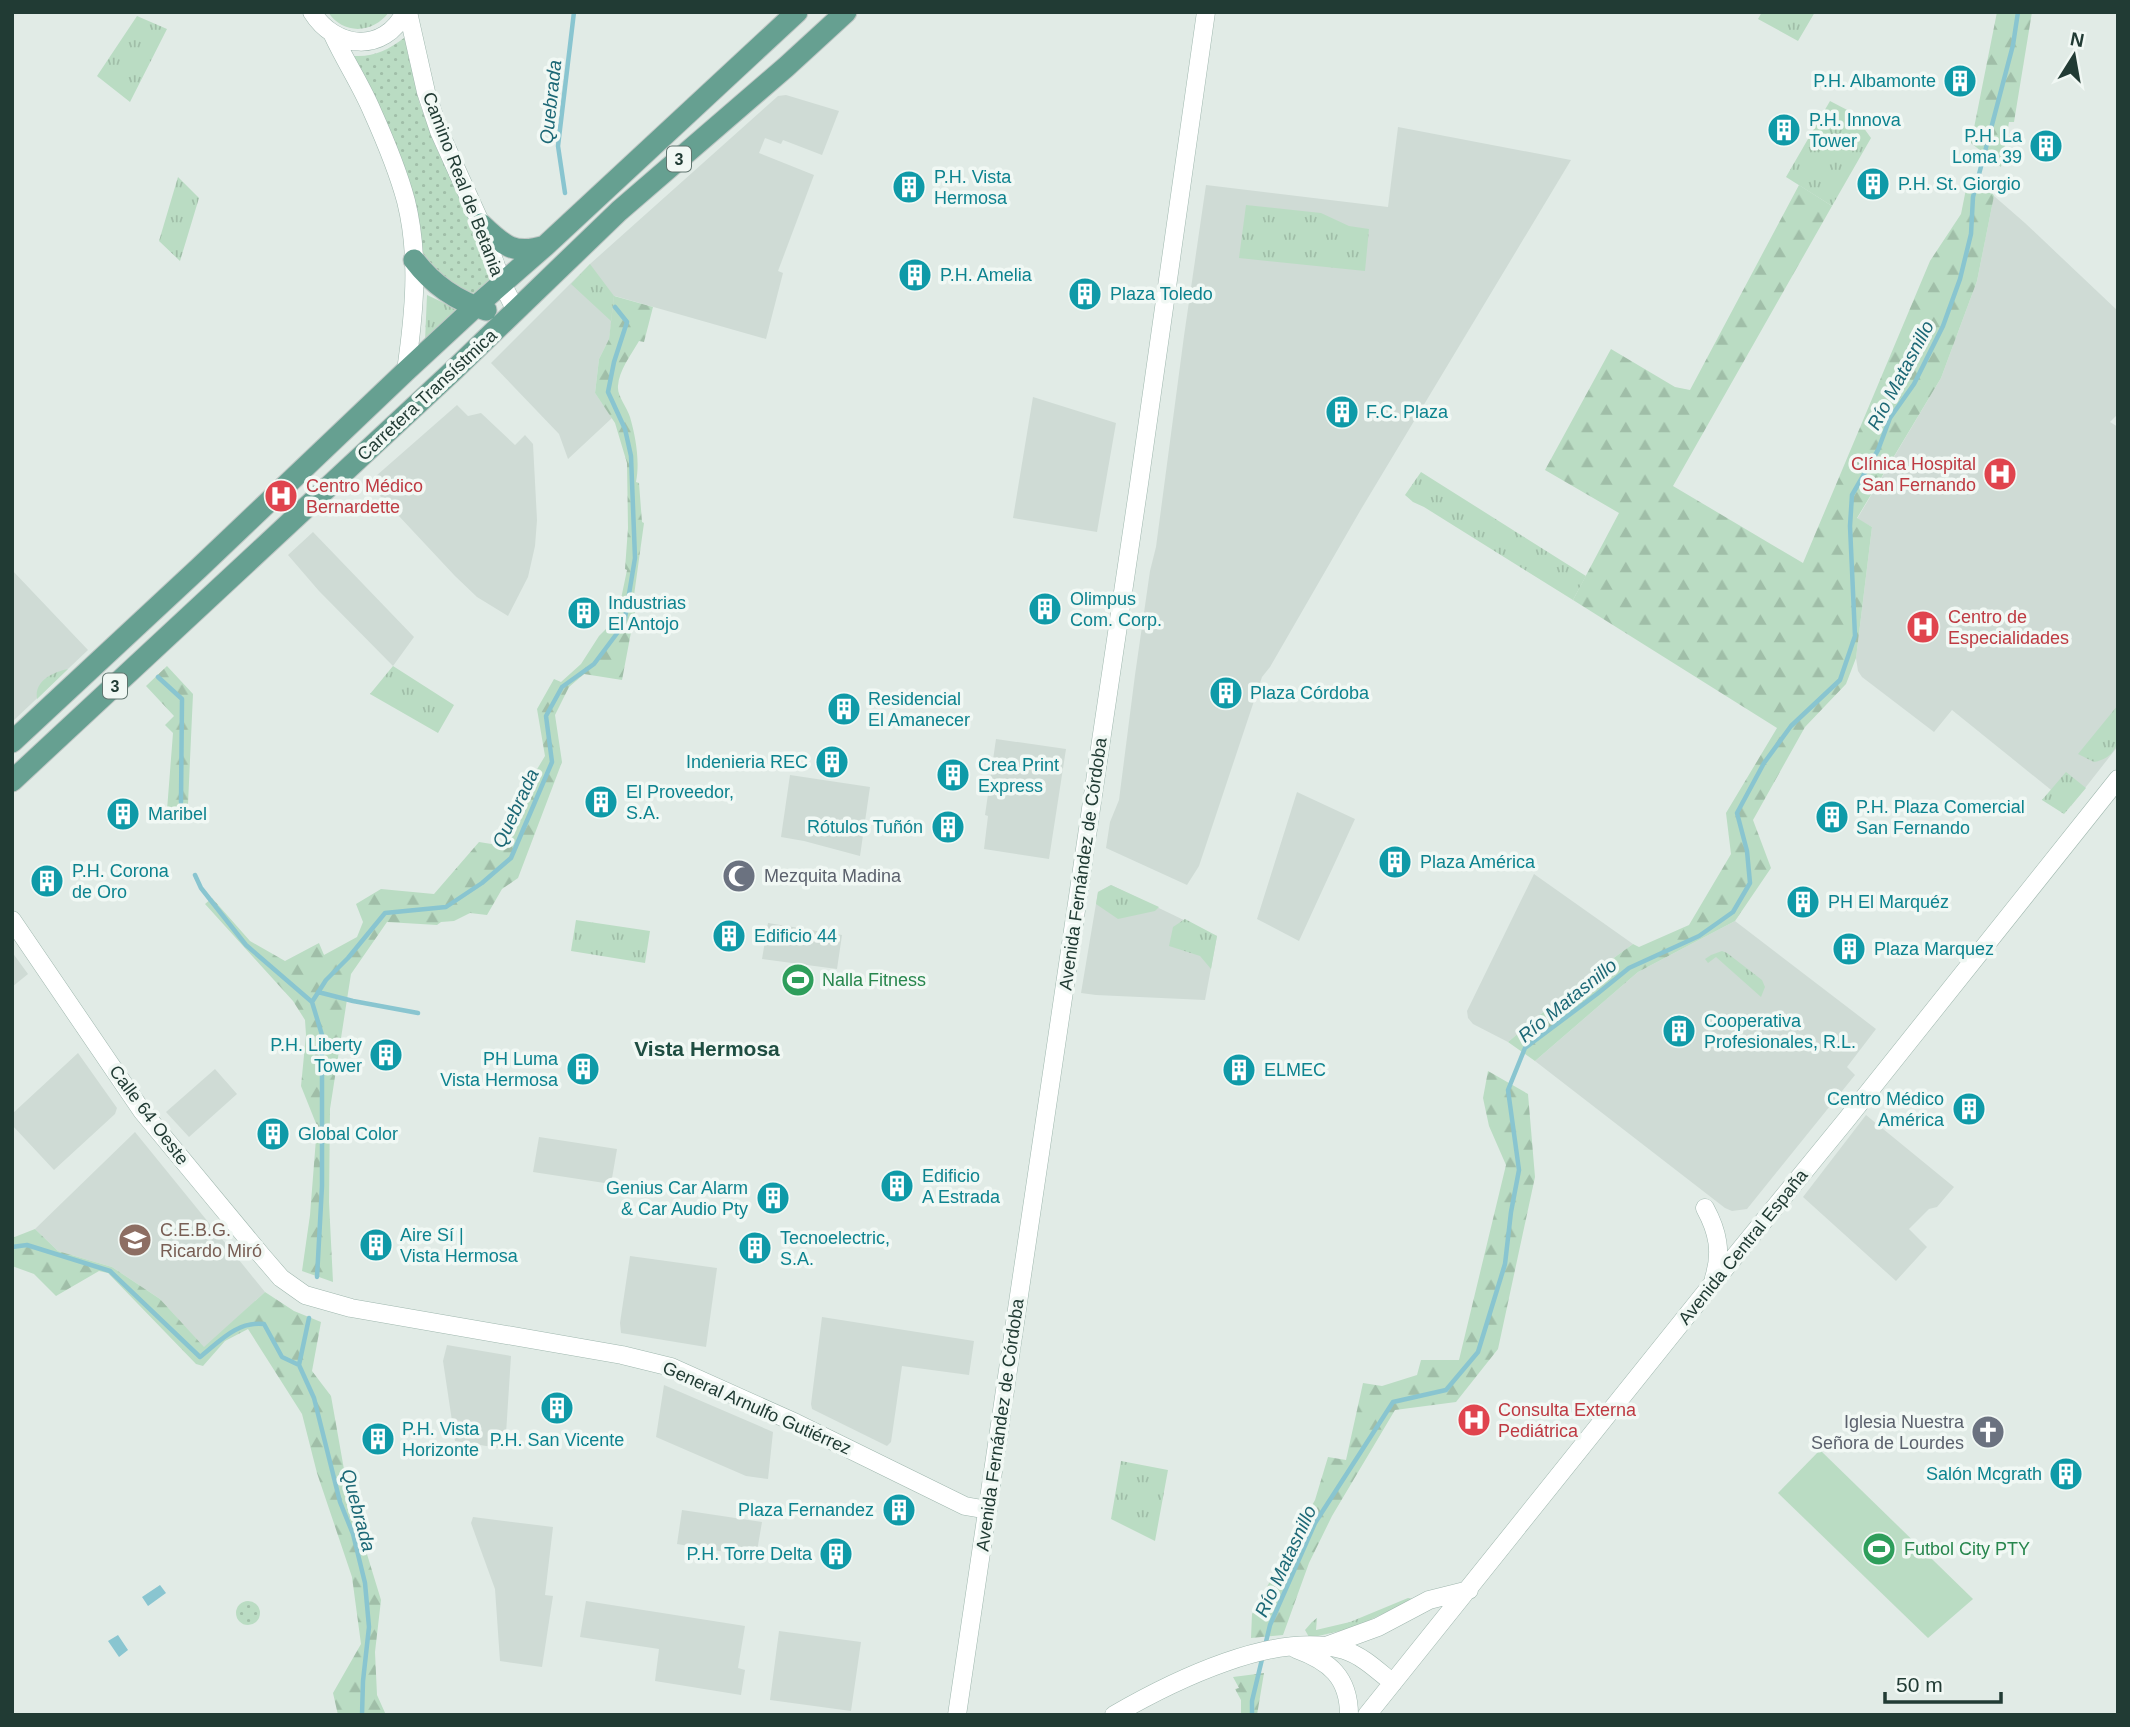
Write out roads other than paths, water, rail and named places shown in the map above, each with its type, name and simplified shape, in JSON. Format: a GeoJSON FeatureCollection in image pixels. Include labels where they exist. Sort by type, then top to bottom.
{"type":"FeatureCollection","features":[{"type":"Feature","properties":{"kind":"main road"},"geometry":{"type":"LineString","coordinates":[[301,12],[355,41],[377,39],[390,32],[407,12]]}},
{"type":"Feature","properties":{"kind":"main road","name":"Camino Real de Betania"},"geometry":{"type":"LineString","coordinates":[[407,12],[426,92],[439,131],[481,224],[502,284],[516,311]]}},
{"type":"Feature","properties":{"kind":"main road","name":"Carretera Transístmica"},"geometry":{"type":"LineString","coordinates":[[12,742],[406,371],[797,12]]}},
{"type":"Feature","properties":{"kind":"main road","name":"Carretera Transístmica"},"geometry":{"type":"LineString","coordinates":[[12,781],[620,211],[846,12]]}},
{"type":"Feature","properties":{"kind":"main road","name":"Avenida Fernández de Córdoba"},"geometry":{"type":"LineString","coordinates":[[957,1715],[1206,12]]}},
{"type":"Feature","properties":{"kind":"main road"},"geometry":{"type":"LineString","coordinates":[[322,24],[372,111],[402,189],[411,229],[414,260],[413,311],[406,371]]}},
{"type":"Feature","properties":{"kind":"main road"},"geometry":{"type":"LineString","coordinates":[[481,224],[500,242],[513,249],[526,251],[545,246]]}},
{"type":"Feature","properties":{"kind":"main road"},"geometry":{"type":"LineString","coordinates":[[414,260],[437,285],[455,298],[497,313],[516,311]]}},
{"type":"Feature","properties":{"kind":"main road","name":"Avenida Central España"},"geometry":{"type":"LineString","coordinates":[[1367,1715],[2118,779]]}},
{"type":"Feature","properties":{"kind":"main road","name":"Calle 64 Oeste"},"geometry":{"type":"LineString","coordinates":[[12,920],[142,1111],[281,1278],[304,1295]]}},
{"type":"Feature","properties":{"kind":"main road"},"geometry":{"type":"LineString","coordinates":[[1705,1208],[1718,1241],[1719,1257],[1713,1283]]}},
{"type":"Feature","properties":{"kind":"main road","name":"General Arnulfo Gutiérrez"},"geometry":{"type":"LineString","coordinates":[[304,1295],[351,1308],[622,1355],[671,1367],[796,1423],[965,1506],[988,1510]]}},
{"type":"Feature","properties":{"kind":"main road"},"geometry":{"type":"LineString","coordinates":[[1114,1715],[1178,1680],[1219,1664],[1288,1648],[1326,1646],[1378,1627],[1429,1600],[1469,1590]]}},
{"type":"Feature","properties":{"kind":"main road"},"geometry":{"type":"LineString","coordinates":[[1326,1646],[1362,1658],[1393,1683]]}},
{"type":"Feature","properties":{"kind":"main road"},"geometry":{"type":"LineString","coordinates":[[1288,1648],[1326,1663],[1337,1674],[1346,1689],[1349,1715]]}},
{"type":"Feature","properties":{"kind":"water"},"geometry":{"type":"Polygon","coordinates":[[[160,1585],[166,1593],[148,1606],[142,1597],[160,1585]]]}},
{"type":"Feature","properties":{"kind":"water"},"geometry":{"type":"Polygon","coordinates":[[[118,1635],[128,1650],[119,1657],[108,1641],[118,1635]]]}},
{"type":"Feature","properties":{"kind":"waterway","name":"Quebrada"},"geometry":{"type":"LineString","coordinates":[[565,193],[558,146],[574,12]]}},
{"type":"Feature","properties":{"kind":"waterway","name":"Río Matasnillo"},"geometry":{"type":"LineString","coordinates":[[1265,1646],[1270,1625],[1315,1523],[1393,1402],[1446,1390],[1478,1352],[1505,1264],[1519,1170],[1508,1090],[1525,1048],[1629,968],[1699,936],[1733,912],[1750,883],[1747,851],[1737,813],[1764,763],[1791,726],[1840,680],[1855,636],[1850,526],[1852,495],[1878,450],[1890,418],[1914,384],[1943,326],[1960,279],[1971,234],[1973,197],[2013,45],[2018,12]]}},
{"type":"Feature","properties":{"kind":"waterway","name":"Quebrada"},"geometry":{"type":"LineString","coordinates":[[317,1277],[322,1186],[322,1035],[312,1002],[326,980],[385,913],[446,907],[482,883],[511,858],[552,762],[546,716],[562,687],[594,664],[624,624],[635,558],[631,456],[625,429],[608,392],[627,322],[615,307]]}},
{"type":"Feature","properties":{"kind":"waterway","name":"Quebrada"},"geometry":{"type":"LineString","coordinates":[[158,677],[182,699],[181,802]]}},
{"type":"Feature","properties":{"kind":"waterway","name":"Quebrada"},"geometry":{"type":"LineString","coordinates":[[195,875],[201,888],[246,945],[312,1002]]}},
{"type":"Feature","properties":{"kind":"waterway"},"geometry":{"type":"LineString","coordinates":[[318,992],[418,1013]]}},
{"type":"Feature","properties":{"kind":"waterway"},"geometry":{"type":"LineString","coordinates":[[12,1247],[27,1245],[110,1271],[200,1357],[237,1329],[264,1324],[282,1357],[299,1365]]}},
{"type":"Feature","properties":{"kind":"waterway","name":"Quebrada"},"geometry":{"type":"LineString","coordinates":[[309,1318],[299,1365],[314,1398],[340,1502],[353,1534],[365,1583],[369,1627],[362,1715]]}},
{"type":"Feature","properties":{"kind":"waterway","name":"Río Matasnillo"},"geometry":{"type":"LineString","coordinates":[[1252,1715],[1252,1701],[1263,1655]]}},
{"type":"Feature","properties":{"kind":"place","name":"P.H. Albamonte"},"geometry":{"type":"Point","coordinates":[1960,81]}},
{"type":"Feature","properties":{"kind":"place","name":"P.H. Innova Tower"},"geometry":{"type":"Point","coordinates":[1784,130]}},
{"type":"Feature","properties":{"kind":"place","name":"P.H. La Loma 39"},"geometry":{"type":"Point","coordinates":[2046,146]}},
{"type":"Feature","properties":{"kind":"place","name":"P.H. St. Giorgio"},"geometry":{"type":"Point","coordinates":[1873,184]}},
{"type":"Feature","properties":{"kind":"place","name":"P.H. Vista Hermosa"},"geometry":{"type":"Point","coordinates":[909,187]}},
{"type":"Feature","properties":{"kind":"place","name":"P.H. Amelia"},"geometry":{"type":"Point","coordinates":[915,275]}},
{"type":"Feature","properties":{"kind":"place","name":"Plaza Toledo"},"geometry":{"type":"Point","coordinates":[1085,294]}},
{"type":"Feature","properties":{"kind":"place","name":"F.C. Plaza"},"geometry":{"type":"Point","coordinates":[1342,412]}},
{"type":"Feature","properties":{"kind":"place","name":"Clínica Hospital San Fernando"},"geometry":{"type":"Point","coordinates":[2000,474]}},
{"type":"Feature","properties":{"kind":"place","name":"Centro Médico Bernardette"},"geometry":{"type":"Point","coordinates":[281,496]}},
{"type":"Feature","properties":{"kind":"place","name":"Olimpus Com. Corp."},"geometry":{"type":"Point","coordinates":[1045,609]}},
{"type":"Feature","properties":{"kind":"place","name":"Industrias El Antojo"},"geometry":{"type":"Point","coordinates":[584,613]}},
{"type":"Feature","properties":{"kind":"place","name":"Centro de Especialidades"},"geometry":{"type":"Point","coordinates":[1923,627]}},
{"type":"Feature","properties":{"kind":"place","name":"Plaza Córdoba"},"geometry":{"type":"Point","coordinates":[1226,693]}},
{"type":"Feature","properties":{"kind":"place","name":"Residencial El Amanecer"},"geometry":{"type":"Point","coordinates":[844,709]}},
{"type":"Feature","properties":{"kind":"place","name":"Indenieria REC"},"geometry":{"type":"Point","coordinates":[832,762]}},
{"type":"Feature","properties":{"kind":"place","name":"Crea Print Express"},"geometry":{"type":"Point","coordinates":[953,775]}},
{"type":"Feature","properties":{"kind":"place","name":"El Proveedor, S.A."},"geometry":{"type":"Point","coordinates":[601,802]}},
{"type":"Feature","properties":{"kind":"place","name":"Maribel"},"geometry":{"type":"Point","coordinates":[123,814]}},
{"type":"Feature","properties":{"kind":"place","name":"P.H. Plaza Comercial San Fernando"},"geometry":{"type":"Point","coordinates":[1832,817]}},
{"type":"Feature","properties":{"kind":"place","name":"Rótulos Tuñón"},"geometry":{"type":"Point","coordinates":[948,827]}},
{"type":"Feature","properties":{"kind":"place","name":"Plaza América"},"geometry":{"type":"Point","coordinates":[1395,862]}},
{"type":"Feature","properties":{"kind":"place","name":"Mezquita Madina"},"geometry":{"type":"Point","coordinates":[739,876]}},
{"type":"Feature","properties":{"kind":"place","name":"P.H. Corona de Oro"},"geometry":{"type":"Point","coordinates":[47,881]}},
{"type":"Feature","properties":{"kind":"place","name":"PH El Marquéz"},"geometry":{"type":"Point","coordinates":[1803,902]}},
{"type":"Feature","properties":{"kind":"place","name":"Edificio 44"},"geometry":{"type":"Point","coordinates":[729,936]}},
{"type":"Feature","properties":{"kind":"place","name":"Plaza Marquez"},"geometry":{"type":"Point","coordinates":[1849,949]}},
{"type":"Feature","properties":{"kind":"place","name":"Nalla Fitness"},"geometry":{"type":"Point","coordinates":[798,980]}},
{"type":"Feature","properties":{"kind":"place","name":"Cooperativa Profesionales, R.L."},"geometry":{"type":"Point","coordinates":[1679,1031]}},
{"type":"Feature","properties":{"kind":"place","name":"P.H. Liberty Tower"},"geometry":{"type":"Point","coordinates":[386,1055]}},
{"type":"Feature","properties":{"kind":"place","name":"PH Luma Vista Hermosa"},"geometry":{"type":"Point","coordinates":[583,1069]}},
{"type":"Feature","properties":{"kind":"place","name":"ELMEC"},"geometry":{"type":"Point","coordinates":[1239,1070]}},
{"type":"Feature","properties":{"kind":"place","name":"Centro Médico América"},"geometry":{"type":"Point","coordinates":[1969,1109]}},
{"type":"Feature","properties":{"kind":"place","name":"Global Color"},"geometry":{"type":"Point","coordinates":[273,1134]}},
{"type":"Feature","properties":{"kind":"place","name":"Edificio A Estrada"},"geometry":{"type":"Point","coordinates":[897,1186]}},
{"type":"Feature","properties":{"kind":"place","name":"Genius Car Alarm & Car Audio Pty"},"geometry":{"type":"Point","coordinates":[773,1198]}},
{"type":"Feature","properties":{"kind":"place","name":"C.E.B.G. Ricardo Miró"},"geometry":{"type":"Point","coordinates":[135,1240]}},
{"type":"Feature","properties":{"kind":"place","name":"Aire Sí | Vista Hermosa"},"geometry":{"type":"Point","coordinates":[376,1245]}},
{"type":"Feature","properties":{"kind":"place","name":"Tecnoelectric, S.A."},"geometry":{"type":"Point","coordinates":[755,1248]}},
{"type":"Feature","properties":{"kind":"place","name":"P.H. San Vicente"},"geometry":{"type":"Point","coordinates":[557,1408]}},
{"type":"Feature","properties":{"kind":"place","name":"Consulta Externa Pediátrica"},"geometry":{"type":"Point","coordinates":[1474,1420]}},
{"type":"Feature","properties":{"kind":"place","name":"Iglesia Nuestra Señora de Lourdes"},"geometry":{"type":"Point","coordinates":[1988,1432]}},
{"type":"Feature","properties":{"kind":"place","name":"P.H. Vista Horizonte"},"geometry":{"type":"Point","coordinates":[378,1439]}},
{"type":"Feature","properties":{"kind":"place","name":"Salón Mcgrath"},"geometry":{"type":"Point","coordinates":[2066,1474]}},
{"type":"Feature","properties":{"kind":"place","name":"Plaza Fernandez"},"geometry":{"type":"Point","coordinates":[899,1510]}},
{"type":"Feature","properties":{"kind":"place","name":"Futbol City PTY"},"geometry":{"type":"Point","coordinates":[1879,1549]}},
{"type":"Feature","properties":{"kind":"place","name":"P.H. Torre Delta"},"geometry":{"type":"Point","coordinates":[836,1554]}},
{"type":"Feature","properties":{"kind":"district","name":"Vista Hermosa"},"geometry":{"type":"Point","coordinates":[707,1049]}}]}
